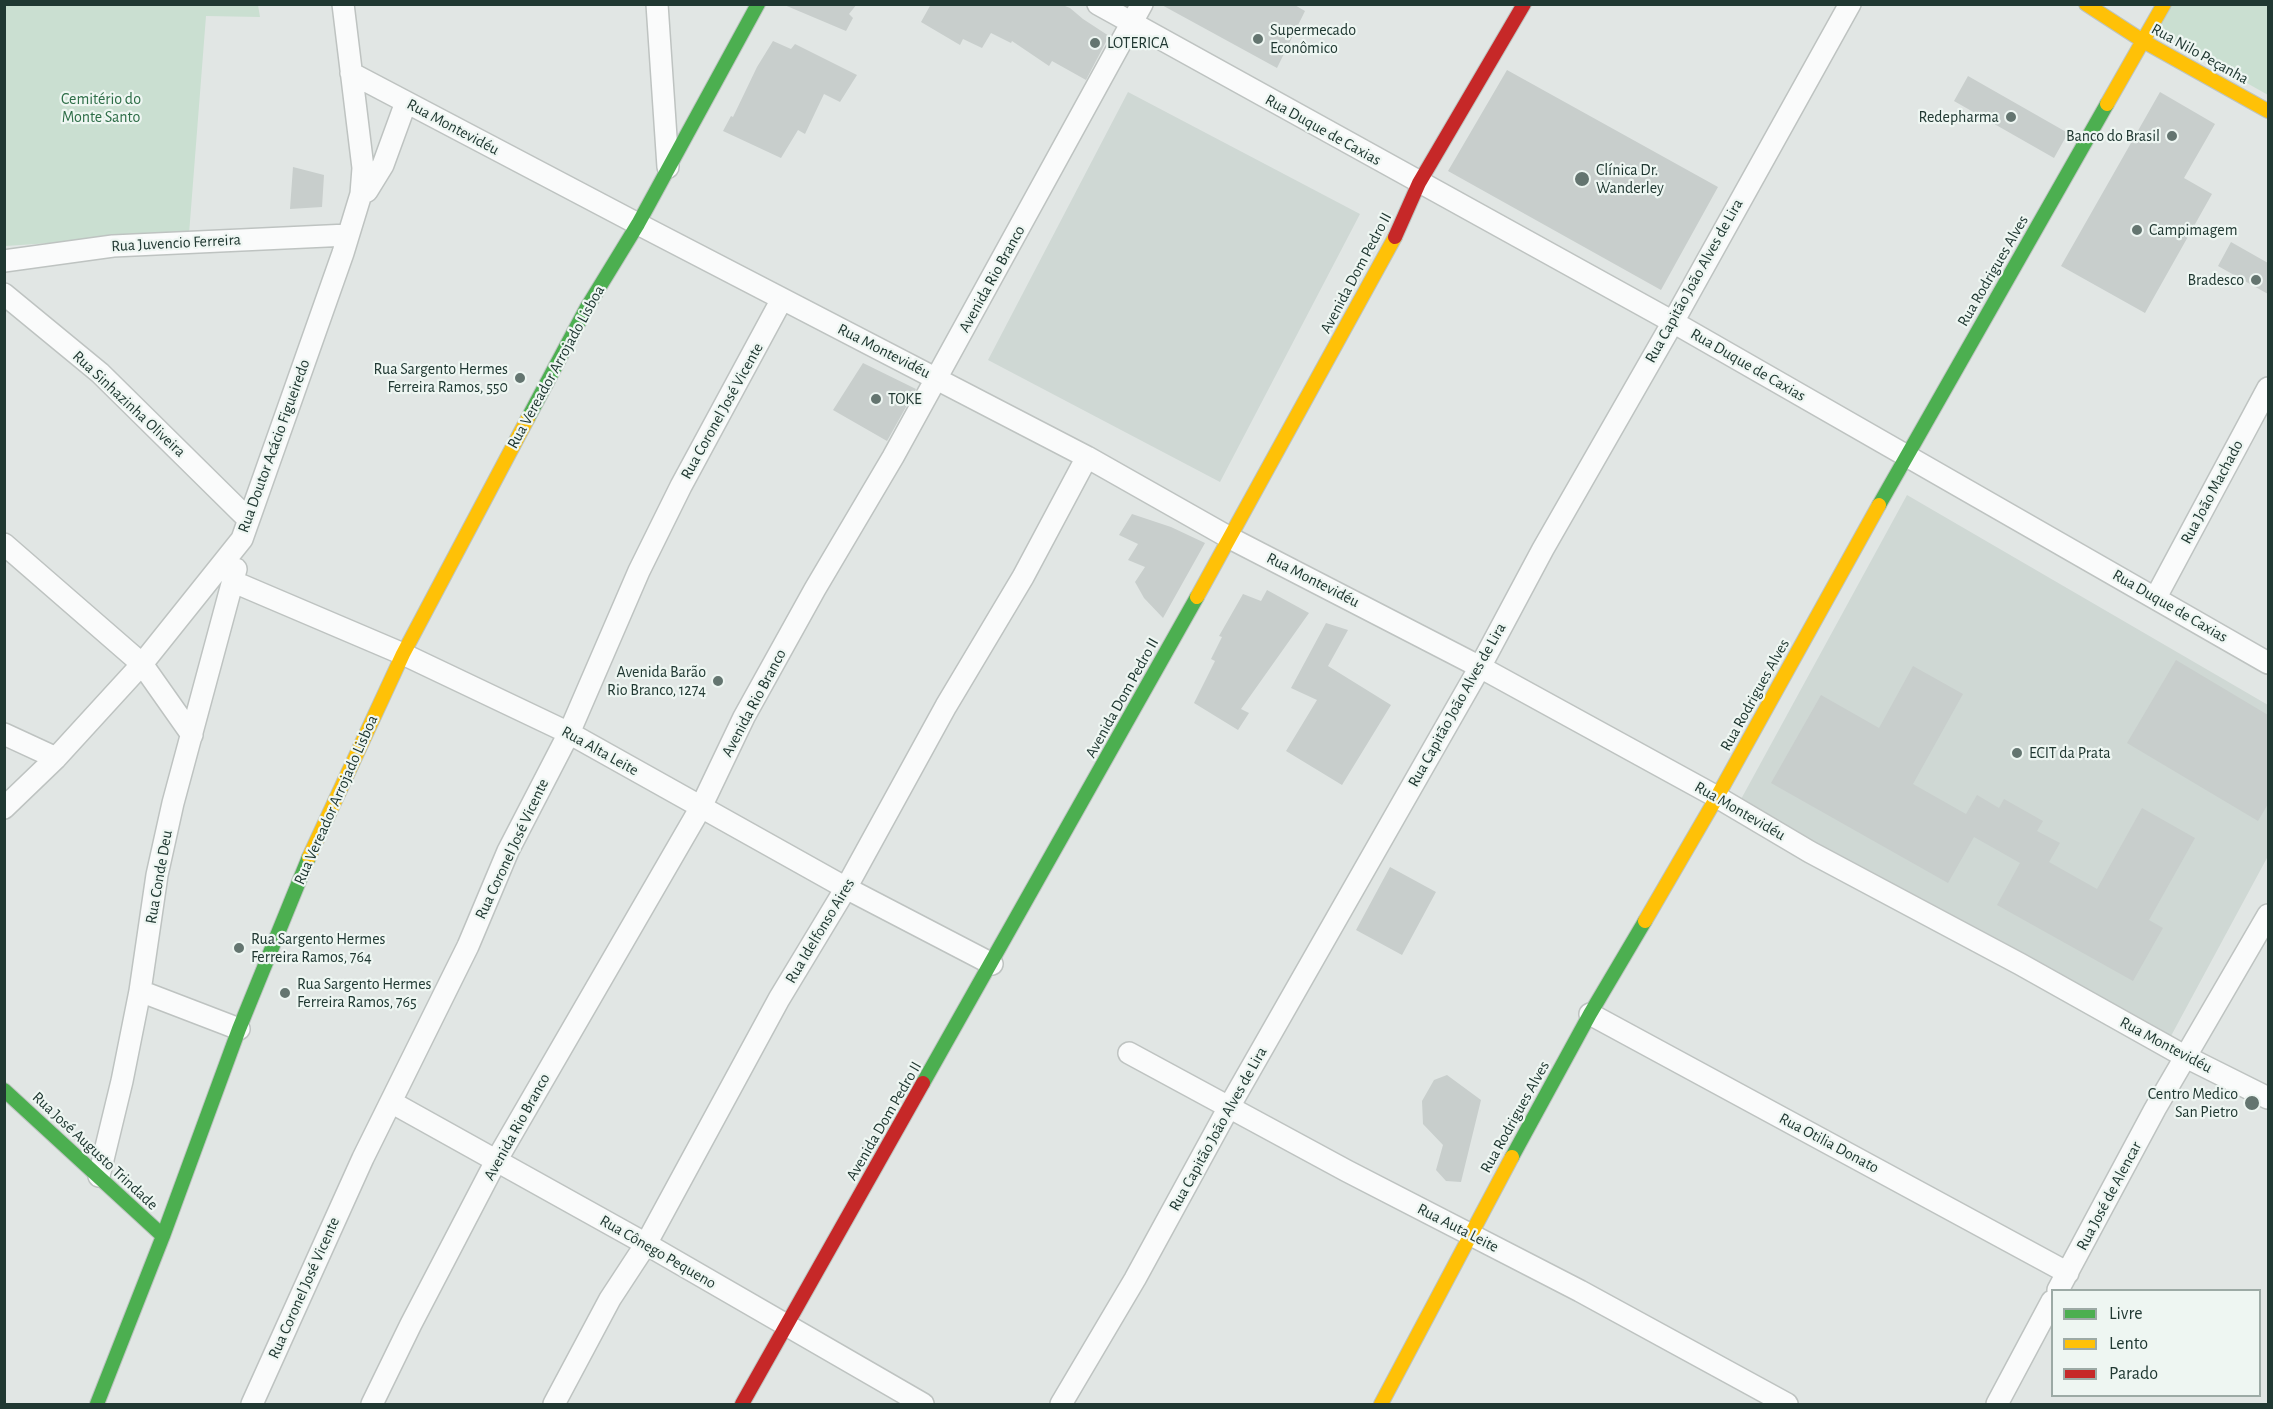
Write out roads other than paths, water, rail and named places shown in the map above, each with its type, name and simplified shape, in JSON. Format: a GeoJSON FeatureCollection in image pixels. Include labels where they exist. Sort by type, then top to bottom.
{"type":"FeatureCollection","features":[{"type":"Feature","properties":{"kind":"main road","name":"Rua Vereador Arrojado Lisboa"},"geometry":{"type":"LineString","coordinates":[[97,1404],[163,1236],[239,1029],[316,837],[403,654],[586,309],[638,224],[758,4]]}},
{"type":"Feature","properties":{"kind":"main road","name":"Avenida Dom Pedro II"},"geometry":{"type":"LineString","coordinates":[[742,1404],[1230,538],[1388,252],[1419,183],[1524,4]]}},
{"type":"Feature","properties":{"kind":"main road","name":"Rua Nilo Peçanha"},"geometry":{"type":"LineString","coordinates":[[2085,4],[2143,41],[2268,111]]}},
{"type":"Feature","properties":{"kind":"main road","name":"Rua Rodrigues Alves"},"geometry":{"type":"LineString","coordinates":[[1381,1404],[1470,1234],[1590,1014],[1718,797],[1906,456],[2164,4]]}},
{"type":"Feature","properties":{"kind":"main road","name":"Rua José Augusto Trindade"},"geometry":{"type":"LineString","coordinates":[[4,1090],[163,1236]]}},
{"type":"Feature","properties":{"kind":"street","name":"Rua Doutor Acácio Figueiredo"},"geometry":{"type":"LineString","coordinates":[[4,808],[56,758],[142,664],[242,539],[332,286],[362,194],[363,168],[344,4]]}},
{"type":"Feature","properties":{"kind":"street"},"geometry":{"type":"LineString","coordinates":[[657,4],[668,167]]}},
{"type":"Feature","properties":{"kind":"street","name":"Rua Duque de Caxias"},"geometry":{"type":"LineString","coordinates":[[1098,4],[1673,322],[2268,663]]}},
{"type":"Feature","properties":{"kind":"street","name":"Avenida Rio Branco"},"geometry":{"type":"LineString","coordinates":[[372,1404],[496,1161],[701,807],[744,717],[937,378],[1142,4]]}},
{"type":"Feature","properties":{"kind":"street","name":"Rua Capitão João Alves de Lira"},"geometry":{"type":"LineString","coordinates":[[1061,1404],[1135,1279],[1229,1107],[1480,667],[1543,549],[1673,322],[1850,4]]}},
{"type":"Feature","properties":{"kind":"street","name":"Rua Montevidéu"},"geometry":{"type":"LineString","coordinates":[[351,73],[937,378],[1087,457],[1230,538],[1480,667],[1718,797],[1810,852],[2020,964],[2186,1057],[2268,1098]]}},
{"type":"Feature","properties":{"kind":"street"},"geometry":{"type":"LineString","coordinates":[[362,194],[367,191],[383,165],[406,102]]}},
{"type":"Feature","properties":{"kind":"street","name":"Rua Juvencio Ferreira"},"geometry":{"type":"LineString","coordinates":[[4,261],[113,246],[348,235]]}},
{"type":"Feature","properties":{"kind":"street","name":"Rua Sinhazinha Oliveira"},"geometry":{"type":"LineString","coordinates":[[4,294],[100,374],[248,519]]}},
{"type":"Feature","properties":{"kind":"street","name":"Rua Coronel José Vicente"},"geometry":{"type":"LineString","coordinates":[[252,1404],[318,1255],[468,946],[508,851],[569,733],[639,571],[676,496],[782,299]]}},
{"type":"Feature","properties":{"kind":"street","name":"Rua João Machado"},"geometry":{"type":"LineString","coordinates":[[2156,597],[2268,388]]}},
{"type":"Feature","properties":{"kind":"street","name":"Rua Idelfonso Aires"},"geometry":{"type":"LineString","coordinates":[[554,1404],[610,1299],[646,1244],[779,999],[846,888],[946,706],[1023,577],[1087,457]]}},
{"type":"Feature","properties":{"kind":"street"},"geometry":{"type":"LineString","coordinates":[[234,582],[242,539]]}},
{"type":"Feature","properties":{"kind":"street"},"geometry":{"type":"LineString","coordinates":[[4,544],[142,664],[192,735]]}},
{"type":"Feature","properties":{"kind":"street","name":"Rua Alta Leite"},"geometry":{"type":"LineString","coordinates":[[234,582],[403,654],[569,733],[846,888],[992,964]]}},
{"type":"Feature","properties":{"kind":"street","name":"Rua Conde Deu"},"geometry":{"type":"LineString","coordinates":[[99,1176],[122,1081],[140,991],[157,875],[234,582]]}},
{"type":"Feature","properties":{"kind":"street"},"geometry":{"type":"LineString","coordinates":[[4,734],[56,758]]}},
{"type":"Feature","properties":{"kind":"street","name":"Rua José de Alencar"},"geometry":{"type":"LineString","coordinates":[[2063,1282],[2155,1109],[2268,915]]}},
{"type":"Feature","properties":{"kind":"street"},"geometry":{"type":"LineString","coordinates":[[140,991],[239,1029]]}},
{"type":"Feature","properties":{"kind":"street","name":"Rua Otilia Donato"},"geometry":{"type":"LineString","coordinates":[[1590,1014],[2063,1282]]}},
{"type":"Feature","properties":{"kind":"street","name":"Rua Auta Leite"},"geometry":{"type":"LineString","coordinates":[[1129,1053],[1347,1171],[1640,1323],[1787,1404]]}},
{"type":"Feature","properties":{"kind":"street","name":"Rua Cônego Pequeno"},"geometry":{"type":"LineString","coordinates":[[391,1102],[646,1244],[786,1327],[923,1404]]}},
{"type":"Feature","properties":{"kind":"street"},"geometry":{"type":"LineString","coordinates":[[1996,1404],[2051,1303]]}},
{"type":"Feature","properties":{"kind":"place","name":"Supermecado Econômico"},"geometry":{"type":"Point","coordinates":[1258,39]}},
{"type":"Feature","properties":{"kind":"place","name":"LOTERICA"},"geometry":{"type":"Point","coordinates":[1095,43]}},
{"type":"Feature","properties":{"kind":"place","name":"Redepharma"},"geometry":{"type":"Point","coordinates":[2011,117]}},
{"type":"Feature","properties":{"kind":"place","name":"Banco do Brasil"},"geometry":{"type":"Point","coordinates":[2172,136]}},
{"type":"Feature","properties":{"kind":"place","name":"Clínica Dr. Wanderley"},"geometry":{"type":"Point","coordinates":[1582,179]}},
{"type":"Feature","properties":{"kind":"place","name":"Campimagem"},"geometry":{"type":"Point","coordinates":[2137,230]}},
{"type":"Feature","properties":{"kind":"place","name":"Bradesco"},"geometry":{"type":"Point","coordinates":[2256,280]}},
{"type":"Feature","properties":{"kind":"place","name":"Rua Sargento Hermes Ferreira Ramos, 550"},"geometry":{"type":"Point","coordinates":[520,378]}},
{"type":"Feature","properties":{"kind":"place","name":"TOKE"},"geometry":{"type":"Point","coordinates":[876,399]}},
{"type":"Feature","properties":{"kind":"place","name":"Avenida Barão Rio Branco, 1274"},"geometry":{"type":"Point","coordinates":[718,681]}},
{"type":"Feature","properties":{"kind":"place","name":"ECIT da Prata"},"geometry":{"type":"Point","coordinates":[2017,753]}},
{"type":"Feature","properties":{"kind":"place","name":"Rua Sargento Hermes Ferreira Ramos, 764"},"geometry":{"type":"Point","coordinates":[239,948]}},
{"type":"Feature","properties":{"kind":"place","name":"Rua Sargento Hermes Ferreira Ramos, 765"},"geometry":{"type":"Point","coordinates":[285,993]}},
{"type":"Feature","properties":{"kind":"place","name":"Centro Medico San Pietro"},"geometry":{"type":"Point","coordinates":[2252,1103]}},
{"type":"Feature","properties":{"kind":"park label","name":"Cemitério do Monte Santo"},"geometry":{"type":"Point","coordinates":[101,108]}}]}
